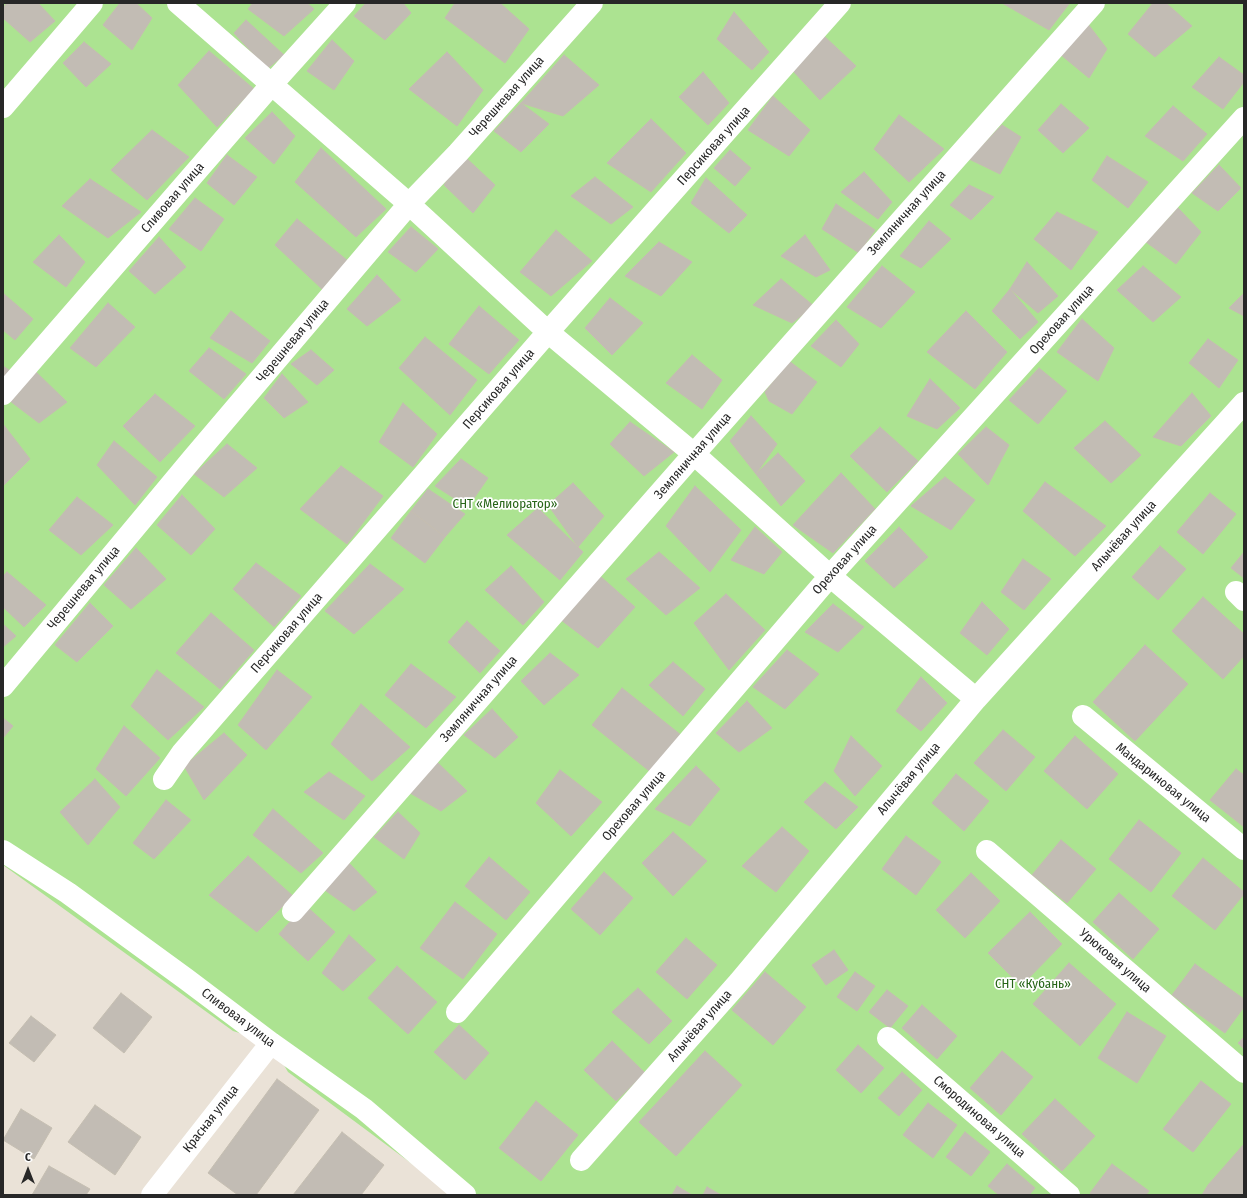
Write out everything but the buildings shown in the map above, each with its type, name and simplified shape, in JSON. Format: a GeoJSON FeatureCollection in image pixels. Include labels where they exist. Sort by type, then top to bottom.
{"type":"FeatureCollection","features":[{"type":"Feature","properties":{"kind":"street"},"geometry":{"type":"LineString","coordinates":[[3,107],[92,3]]}},
{"type":"Feature","properties":{"kind":"street"},"geometry":{"type":"LineString","coordinates":[[178,3],[409,204],[548,332],[694,454],[830,576],[976,699]]}},
{"type":"Feature","properties":{"kind":"street","name":"Сливовая улица"},"geometry":{"type":"LineString","coordinates":[[3,394],[272,84],[345,3]]}},
{"type":"Feature","properties":{"kind":"street","name":"Черешневая улица"},"geometry":{"type":"LineString","coordinates":[[3,686],[198,452],[409,204],[458,153],[592,3]]}},
{"type":"Feature","properties":{"kind":"street","name":"Персиковая улица"},"geometry":{"type":"LineString","coordinates":[[164,779],[182,753],[548,332],[840,3]]}},
{"type":"Feature","properties":{"kind":"street","name":"Земляничная улица"},"geometry":{"type":"LineString","coordinates":[[293,910],[694,454],[1094,3]]}},
{"type":"Feature","properties":{"kind":"street","name":"Ореховая улица"},"geometry":{"type":"LineString","coordinates":[[457,1012],[830,576],[1244,118]]}},
{"type":"Feature","properties":{"kind":"street","name":"Алычёвая улица"},"geometry":{"type":"LineString","coordinates":[[581,1160],[739,982],[976,699],[1244,403]]}},
{"type":"Feature","properties":{"kind":"street","name":"Мандариновая улица"},"geometry":{"type":"LineString","coordinates":[[1083,716],[1244,849]]}},
{"type":"Feature","properties":{"kind":"street","name":"Сливовая улица"},"geometry":{"type":"LineString","coordinates":[[3,851],[68,893],[271,1043],[364,1109],[465,1195]]}},
{"type":"Feature","properties":{"kind":"street","name":"Урюковая улица"},"geometry":{"type":"LineString","coordinates":[[987,851],[1244,1072]]}},
{"type":"Feature","properties":{"kind":"street","name":"Смородиновая улица"},"geometry":{"type":"LineString","coordinates":[[888,1038],[1069,1195]]}},
{"type":"Feature","properties":{"kind":"street","name":"Красная улица"},"geometry":{"type":"LineString","coordinates":[[152,1195],[271,1043]]}},
{"type":"Feature","properties":{"kind":"green space","name":"СНТ «Мелиоратор»"},"geometry":{"type":"Polygon","coordinates":[[[3,3],[1244,3],[1244,1195],[454,1195],[288,1072],[271,1043],[233,1031],[3,865],[3,3]]]}},
{"type":"Feature","properties":{"kind":"park label","name":"СНТ «Кубань»"},"geometry":{"type":"Point","coordinates":[1033,984]}}]}
